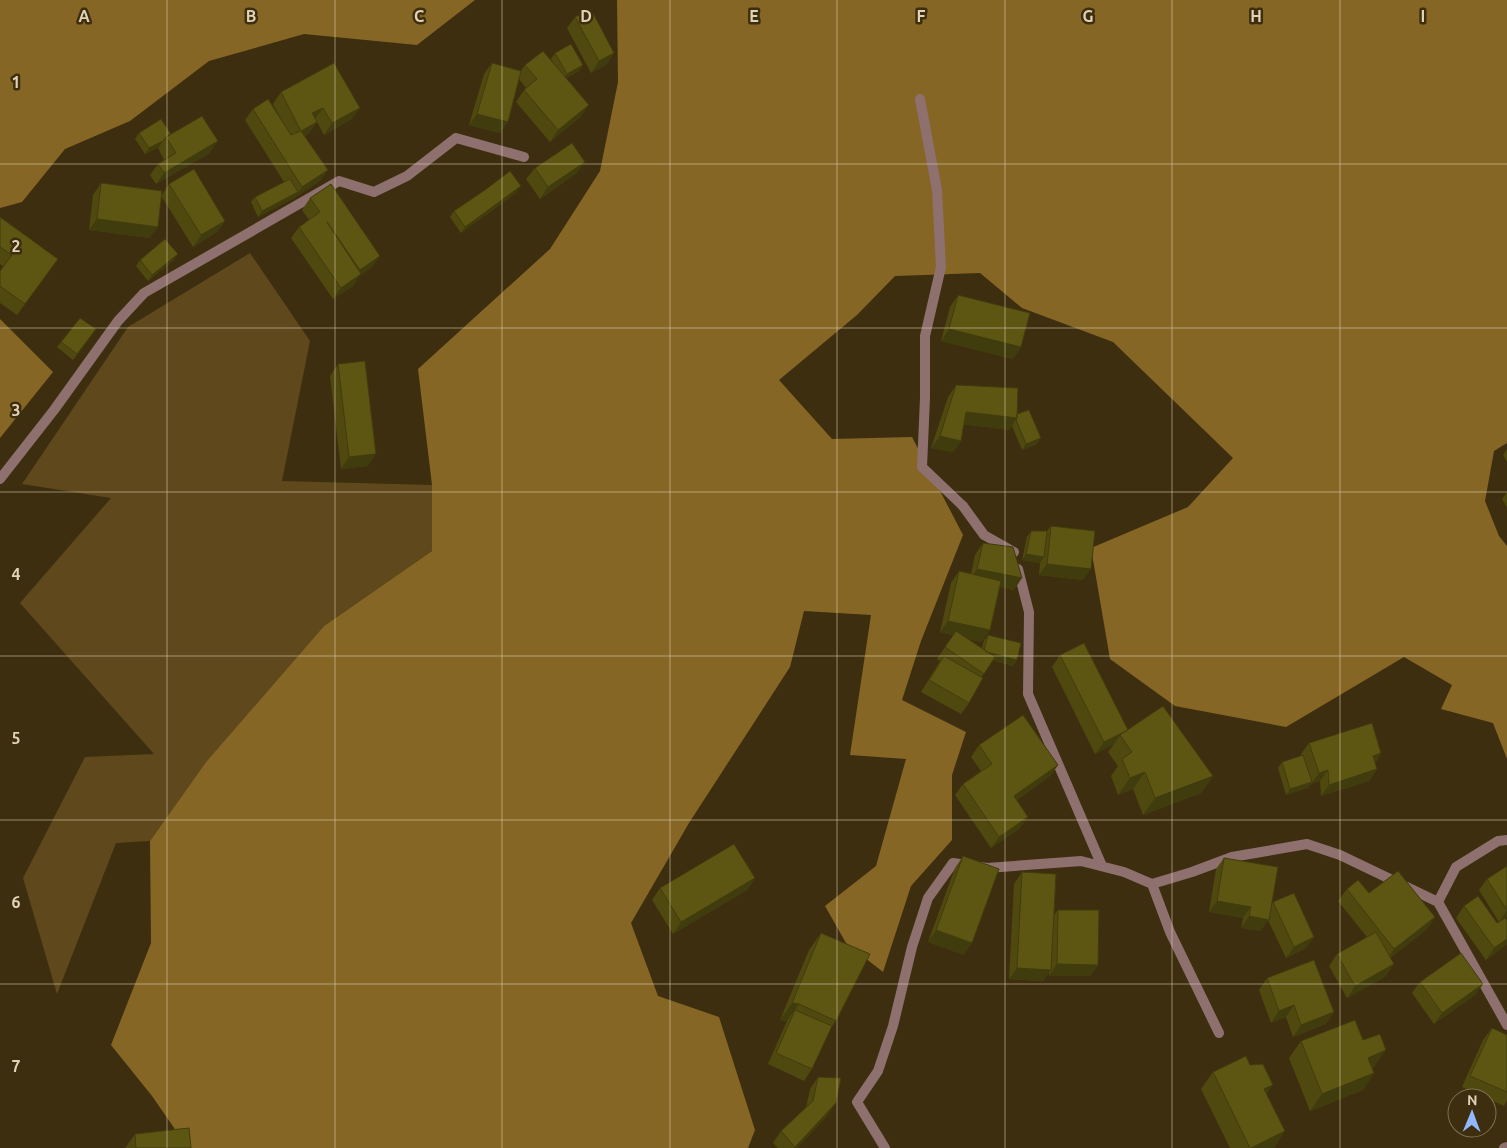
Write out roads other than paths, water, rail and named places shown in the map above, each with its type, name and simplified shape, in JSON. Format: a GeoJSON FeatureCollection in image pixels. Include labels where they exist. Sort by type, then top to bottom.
{"type":"FeatureCollection","features":[{"type":"Feature","properties":{"kind":"street"},"geometry":{"type":"LineString","coordinates":[[920,99],[937,190],[941,267],[925,336],[922,467],[963,506],[984,535],[1013,552],[1029,612],[1028,694],[1102,866]]}},
{"type":"Feature","properties":{"kind":"street"},"geometry":{"type":"LineString","coordinates":[[0,479],[54,410],[118,321],[144,293],[339,181],[374,192],[406,176],[456,138],[524,157]]}},
{"type":"Feature","properties":{"kind":"street"},"geometry":{"type":"LineString","coordinates":[[1438,902],[1456,867],[1498,841],[1507,840]]}},
{"type":"Feature","properties":{"kind":"street"},"geometry":{"type":"LineString","coordinates":[[885,1148],[857,1102],[878,1071],[892,1026],[912,947],[928,898],[953,863],[987,868],[1081,861],[1124,872],[1152,884],[1232,857],[1307,844],[1340,855],[1438,902],[1507,1025]]}},
{"type":"Feature","properties":{"kind":"street"},"geometry":{"type":"LineString","coordinates":[[1152,884],[1170,932],[1219,1034]]}}]}
